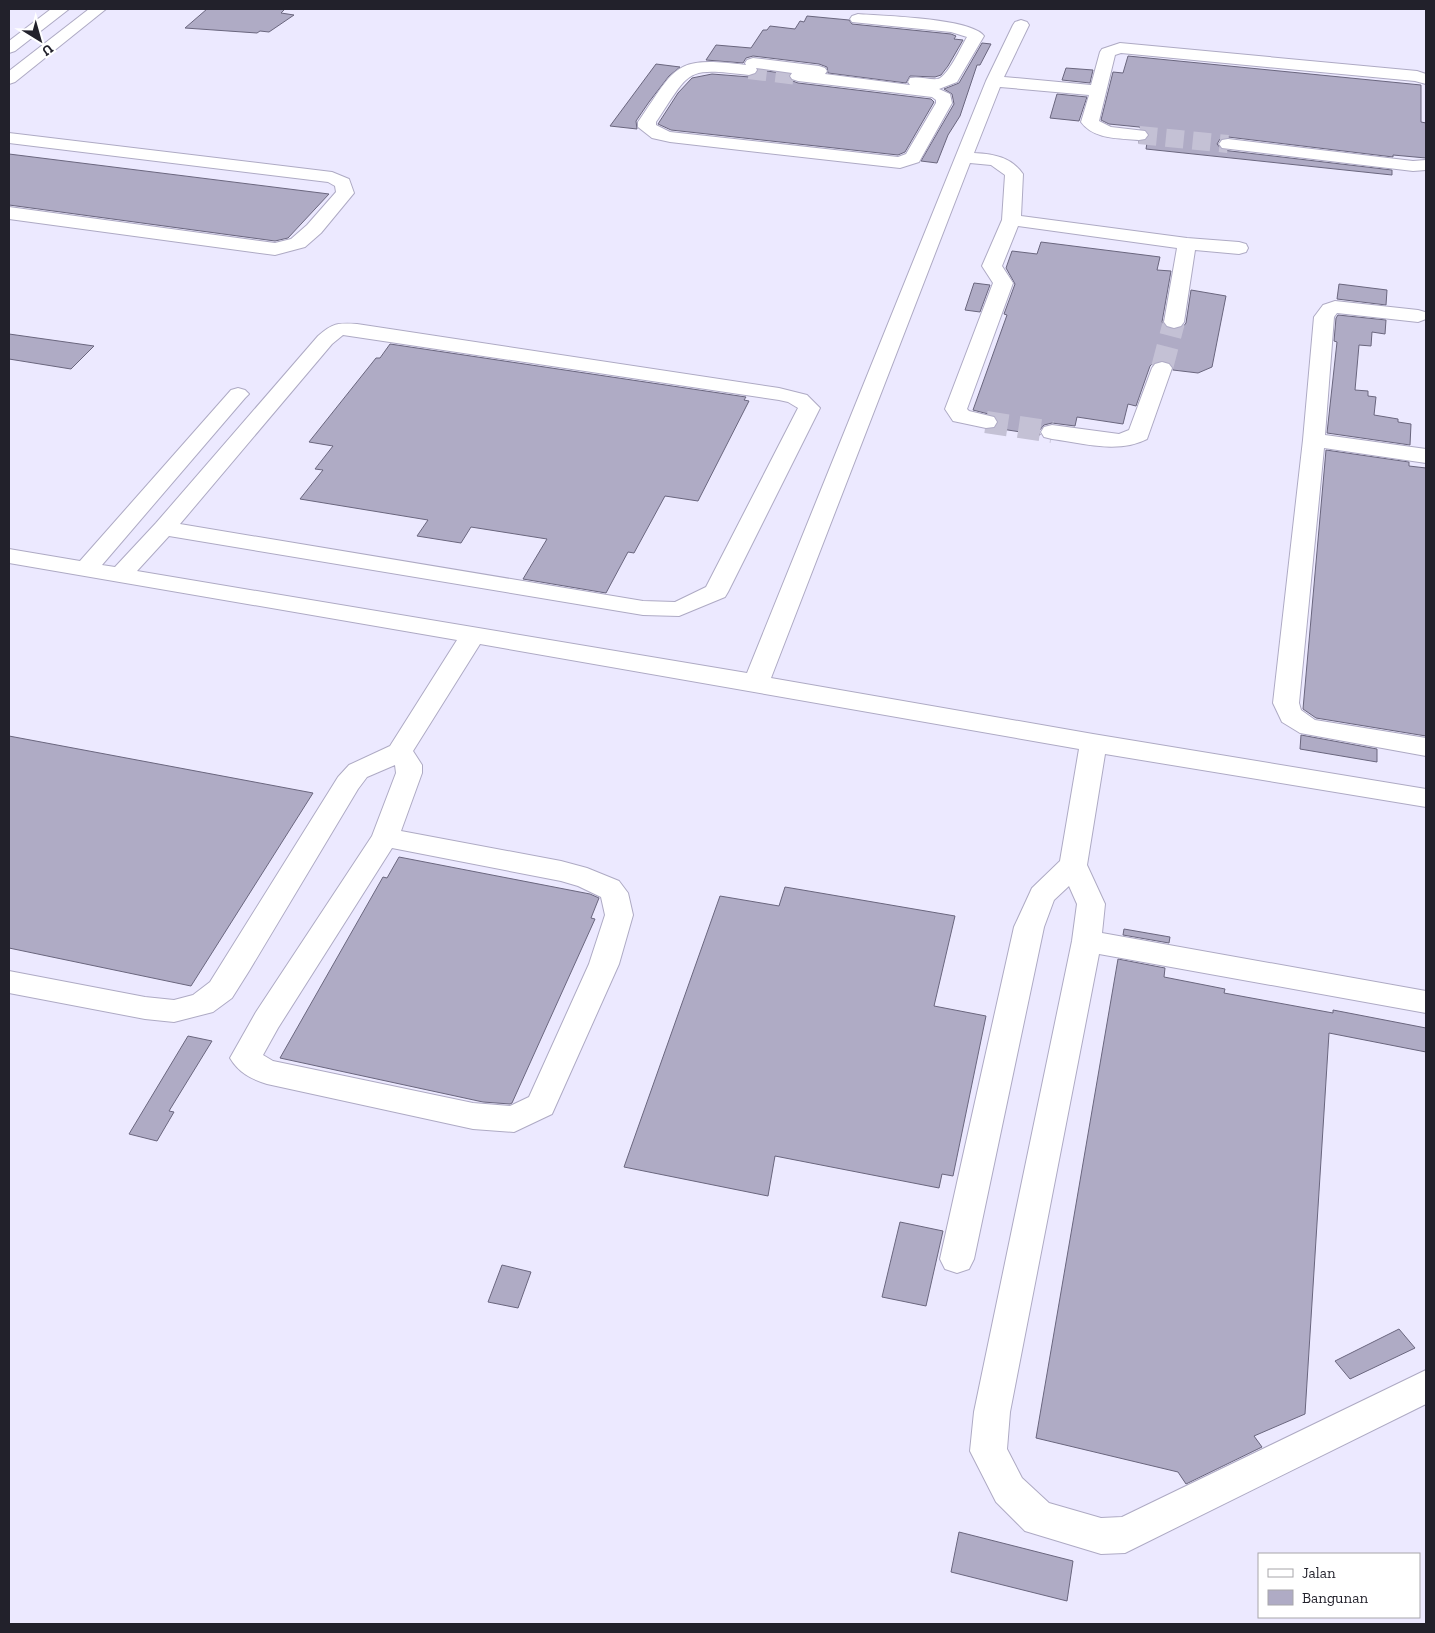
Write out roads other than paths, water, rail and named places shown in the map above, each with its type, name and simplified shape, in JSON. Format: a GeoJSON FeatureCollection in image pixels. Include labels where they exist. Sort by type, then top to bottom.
{"type":"FeatureCollection","features":[{"type":"Feature","properties":{"kind":"street"},"geometry":{"type":"LineString","coordinates":[[9,48],[61,9]]}},
{"type":"Feature","properties":{"kind":"street"},"geometry":{"type":"LineString","coordinates":[[9,79],[98,9]]}},
{"type":"Feature","properties":{"kind":"street"},"geometry":{"type":"LineString","coordinates":[[858,19],[951,27],[966,30],[976,36],[1017,32],[996,75],[960,113],[924,141],[913,158],[908,161],[890,163],[670,136],[658,134],[647,127],[647,122],[679,76],[699,67],[751,66],[939,84],[952,79],[976,36]]}},
{"type":"Feature","properties":{"kind":"street"},"geometry":{"type":"LineString","coordinates":[[1139,135],[1111,133],[1097,129],[1090,122],[1108,52],[1120,48],[1417,76],[1426,79]]}},
{"type":"Feature","properties":{"kind":"street"},"geometry":{"type":"LineString","coordinates":[[960,64],[996,75],[1097,91]]}},
{"type":"Feature","properties":{"kind":"street"},"geometry":{"type":"LineString","coordinates":[[798,76],[936,92],[944,98],[944,103],[960,113]]}},
{"type":"Feature","properties":{"kind":"street"},"geometry":{"type":"LineString","coordinates":[[756,683],[956,147],[960,113]]}},
{"type":"Feature","properties":{"kind":"street"},"geometry":{"type":"LineString","coordinates":[[9,138],[332,177],[343,183],[345,193],[314,229],[298,243],[275,249],[9,212]]}},
{"type":"Feature","properties":{"kind":"street"},"geometry":{"type":"LineString","coordinates":[[924,141],[956,147],[999,161],[1008,166],[1014,174],[1010,220],[992,266],[1003,283],[956,409],[961,416],[986,422]]}},
{"type":"Feature","properties":{"kind":"street"},"geometry":{"type":"LineString","coordinates":[[1228,144],[1413,166],[1426,165]]}},
{"type":"Feature","properties":{"kind":"street"},"geometry":{"type":"LineString","coordinates":[[1010,220],[1186,244],[1239,248]]}},
{"type":"Feature","properties":{"kind":"street"},"geometry":{"type":"LineString","coordinates":[[1174,322],[1186,244]]}},
{"type":"Feature","properties":{"kind":"street"},"geometry":{"type":"LineString","coordinates":[[1418,316],[1335,307],[1330,309],[1324,317],[1314,440],[1285,697],[1286,709],[1294,720],[1309,727],[1426,747]]}},
{"type":"Feature","properties":{"kind":"street"},"geometry":{"type":"LineString","coordinates":[[120,575],[164,528],[324,340],[338,330],[357,330],[779,394],[798,398],[806,403],[809,408],[716,592],[679,609],[643,608],[164,528]]}},
{"type":"Feature","properties":{"kind":"street"},"geometry":{"type":"LineString","coordinates":[[1052,432],[1119,441],[1128,440],[1139,434],[1162,368]]}},
{"type":"Feature","properties":{"kind":"street"},"geometry":{"type":"LineString","coordinates":[[86,569],[184,453],[238,394]]}},
{"type":"Feature","properties":{"kind":"street"},"geometry":{"type":"LineString","coordinates":[[1314,440],[1426,456]]}},
{"type":"Feature","properties":{"kind":"street"},"geometry":{"type":"LineString","coordinates":[[9,556],[756,683],[1093,743],[1426,798]]}},
{"type":"Feature","properties":{"kind":"street"},"geometry":{"type":"LineString","coordinates":[[9,982],[145,1008],[174,1011],[202,1004],[221,990],[348,783],[358,771],[399,752],[473,635]]}},
{"type":"Feature","properties":{"kind":"street"},"geometry":{"type":"LineString","coordinates":[[1093,743],[1073,865],[1091,904],[1087,941],[992,1412],[988,1452],[1009,1490],[1038,1518],[1102,1536],[1125,1535],[1426,1386]]}},
{"type":"Feature","properties":{"kind":"street"},"geometry":{"type":"LineString","coordinates":[[385,838],[587,878],[609,888],[614,893],[619,915],[613,938],[600,972],[541,1105],[514,1119],[473,1116],[267,1072],[258,1068],[246,1058],[267,1020],[385,838],[409,773],[409,765],[399,752]]}},
{"type":"Feature","properties":{"kind":"street"},"geometry":{"type":"LineString","coordinates":[[957,1260],[1029,927],[1042,895],[1073,865]]}},
{"type":"Feature","properties":{"kind":"street"},"geometry":{"type":"LineString","coordinates":[[1087,941],[1426,1002]]}},
{"type":"Feature","properties":{"kind":"tunnel"},"geometry":{"type":"LineString","coordinates":[[749,70],[798,76]]}},
{"type":"Feature","properties":{"kind":"tunnel"},"geometry":{"type":"LineString","coordinates":[[1139,135],[1228,144]]}},
{"type":"Feature","properties":{"kind":"tunnel"},"geometry":{"type":"LineString","coordinates":[[1162,368],[1174,322]]}},
{"type":"Feature","properties":{"kind":"tunnel"},"geometry":{"type":"LineString","coordinates":[[986,422],[1052,432]]}}]}
